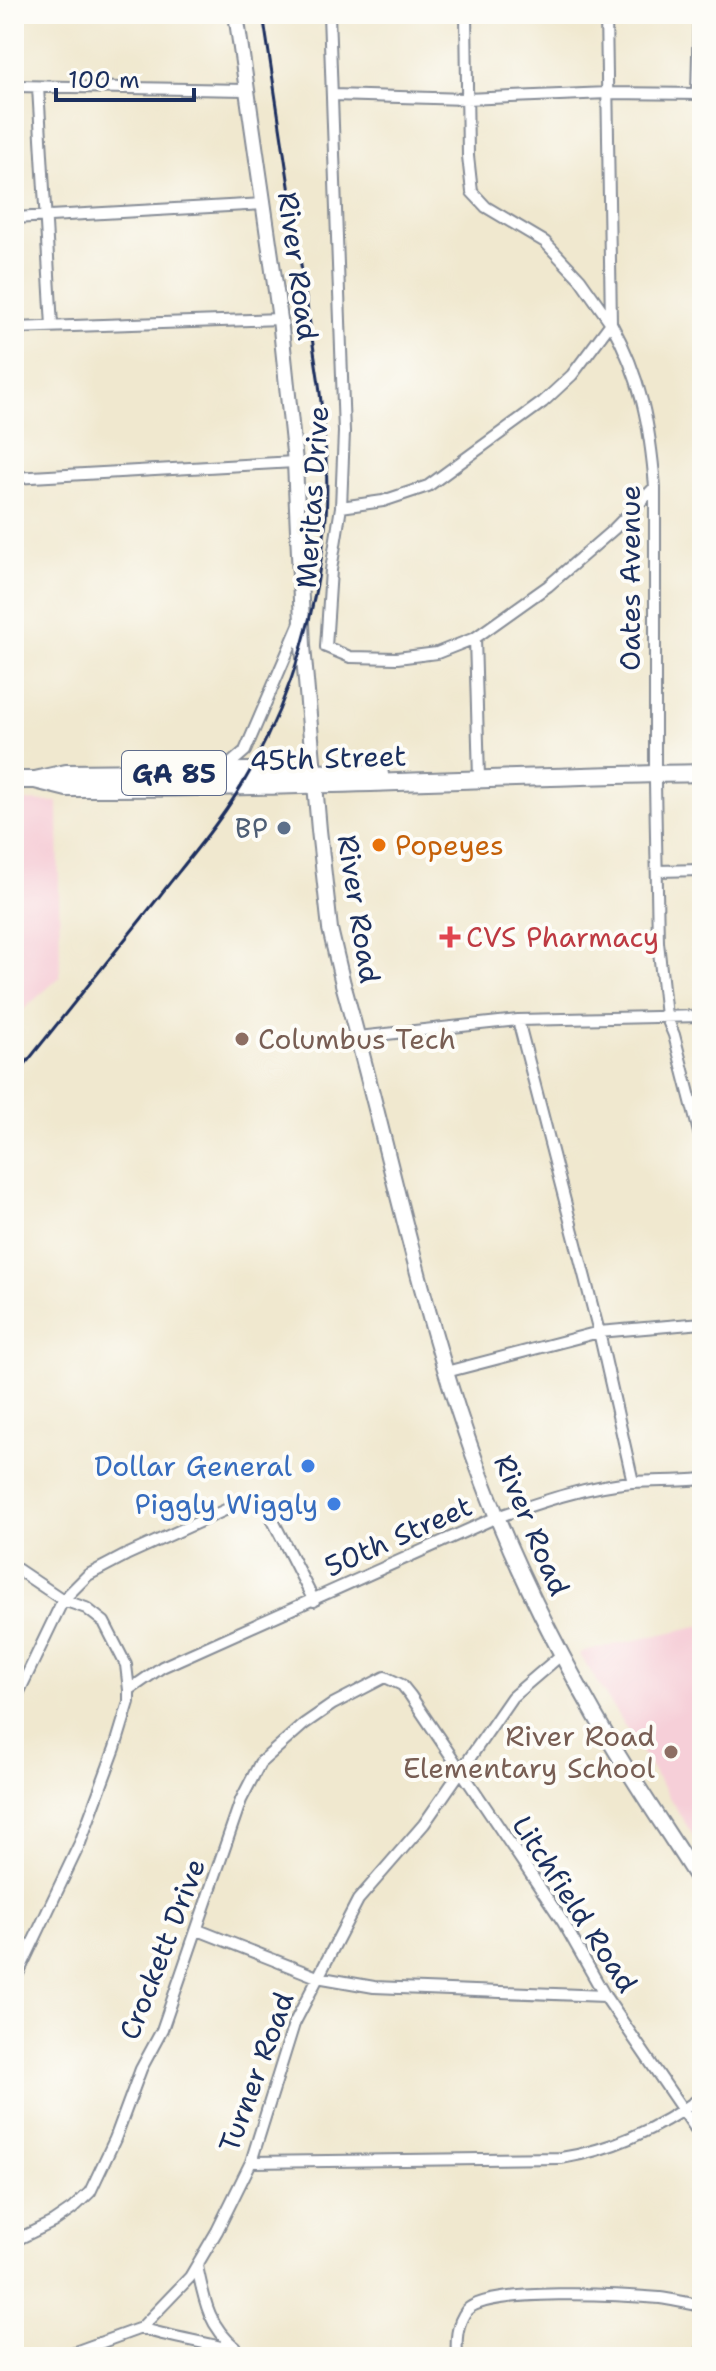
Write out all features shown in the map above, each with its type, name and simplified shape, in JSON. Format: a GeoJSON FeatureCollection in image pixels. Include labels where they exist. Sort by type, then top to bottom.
{"type":"FeatureCollection","features":[{"type":"Feature","properties":{"kind":"main road","name":"River Road"},"geometry":{"type":"LineString","coordinates":[[236,14],[280,319],[295,462],[302,618],[330,929],[446,1372],[497,1517],[561,1655],[613,1746],[702,1886]]}},
{"type":"Feature","properties":{"kind":"main road","name":"45th Street"},"geometry":{"type":"LineString","coordinates":[[14,780],[35,780],[66,773],[222,771],[315,780]]}},
{"type":"Feature","properties":{"kind":"main road","name":"45th Street"},"geometry":{"type":"LineString","coordinates":[[35,780],[67,788],[702,773]]}},
{"type":"Feature","properties":{"kind":"street","name":"Meritas Drive"},"geometry":{"type":"LineString","coordinates":[[329,14],[344,432],[341,507],[331,570],[326,647],[350,657],[397,658],[437,653],[475,638]]}},
{"type":"Feature","properties":{"kind":"street"},"geometry":{"type":"LineString","coordinates":[[341,507],[383,501],[428,486],[543,402],[572,375],[611,323],[580,279],[545,242],[486,207],[472,192],[466,99],[466,14]]}},
{"type":"Feature","properties":{"kind":"street","name":"Oates Avenue"},"geometry":{"type":"LineString","coordinates":[[606,14],[611,323],[627,352],[641,390],[651,440],[655,487],[658,942],[666,1016],[674,1035],[702,1144]]}},
{"type":"Feature","properties":{"kind":"street"},"geometry":{"type":"LineString","coordinates":[[333,95],[466,99],[608,93],[700,94],[699,14]]}},
{"type":"Feature","properties":{"kind":"street"},"geometry":{"type":"LineString","coordinates":[[14,86],[246,90]]}},
{"type":"Feature","properties":{"kind":"street"},"geometry":{"type":"LineString","coordinates":[[38,87],[52,326]]}},
{"type":"Feature","properties":{"kind":"street"},"geometry":{"type":"LineString","coordinates":[[14,218],[264,204]]}},
{"type":"Feature","properties":{"kind":"street"},"geometry":{"type":"LineString","coordinates":[[14,328],[280,319]]}},
{"type":"Feature","properties":{"kind":"street"},"geometry":{"type":"LineString","coordinates":[[14,478],[295,462]]}},
{"type":"Feature","properties":{"kind":"street"},"geometry":{"type":"LineString","coordinates":[[479,778],[475,638],[548,586],[614,529],[655,487]]}},
{"type":"Feature","properties":{"kind":"street"},"geometry":{"type":"LineString","coordinates":[[222,771],[245,751],[302,618]]}},
{"type":"Feature","properties":{"kind":"street"},"geometry":{"type":"LineString","coordinates":[[657,871],[702,870]]}},
{"type":"Feature","properties":{"kind":"street"},"geometry":{"type":"LineString","coordinates":[[358,1037],[518,1020],[702,1016]]}},
{"type":"Feature","properties":{"kind":"street"},"geometry":{"type":"LineString","coordinates":[[518,1020],[599,1332],[633,1482]]}},
{"type":"Feature","properties":{"kind":"street"},"geometry":{"type":"LineString","coordinates":[[446,1372],[599,1332],[702,1323]]}},
{"type":"Feature","properties":{"kind":"street","name":"50th Street"},"geometry":{"type":"LineString","coordinates":[[129,1690],[162,1667],[497,1517],[553,1498],[633,1482],[672,1483],[702,1479]]}},
{"type":"Feature","properties":{"kind":"street"},"geometry":{"type":"LineString","coordinates":[[14,1702],[63,1600],[88,1575],[245,1501],[265,1505],[314,1601]]}},
{"type":"Feature","properties":{"kind":"street"},"geometry":{"type":"LineString","coordinates":[[14,1567],[63,1600],[86,1608],[104,1622],[126,1665],[129,1690],[129,1702],[115,1748],[80,1843],[14,1982]]}},
{"type":"Feature","properties":{"kind":"street","name":"Turner Road"},"geometry":{"type":"LineString","coordinates":[[61,2357],[141,2328],[178,2291],[197,2266],[251,2162],[294,2024],[358,1900],[424,1824],[512,1697],[561,1655]]}},
{"type":"Feature","properties":{"kind":"street","name":"Litchfield Road"},"geometry":{"type":"LineString","coordinates":[[369,1685],[385,1677],[402,1685],[563,1922],[605,1996],[702,2138]]}},
{"type":"Feature","properties":{"kind":"street","name":"Crockett Drive"},"geometry":{"type":"LineString","coordinates":[[14,2241],[53,2222],[90,2192],[115,2139],[141,2069],[162,2030],[241,1800],[260,1763],[304,1724],[369,1685]]}},
{"type":"Feature","properties":{"kind":"street"},"geometry":{"type":"LineString","coordinates":[[198,1930],[317,1977],[374,1987],[605,1996]]}},
{"type":"Feature","properties":{"kind":"street"},"geometry":{"type":"LineString","coordinates":[[251,2162],[561,2158],[587,2154],[631,2137],[684,2110],[702,2097]]}},
{"type":"Feature","properties":{"kind":"street"},"geometry":{"type":"LineString","coordinates":[[197,2266],[211,2321],[226,2340],[240,2351]]}},
{"type":"Feature","properties":{"kind":"street"},"geometry":{"type":"LineString","coordinates":[[457,2357],[456,2338],[460,2322],[468,2309],[480,2301],[508,2296],[556,2295],[660,2298],[702,2306]]}},
{"type":"Feature","properties":{"kind":"street"},"geometry":{"type":"LineString","coordinates":[[141,2328],[255,2357]]}},
{"type":"Feature","properties":{"kind":"street"},"geometry":{"type":"LineString","coordinates":[[699,2357],[702,2349]]}},
{"type":"Feature","properties":{"kind":"shaded area"},"geometry":{"type":"Polygon","coordinates":[[[14,801],[58,802],[60,977],[14,1018],[14,801]]]}},
{"type":"Feature","properties":{"kind":"shaded area","name":"River Road Elementary School"},"geometry":{"type":"Polygon","coordinates":[[[702,1625],[702,1850],[579,1653],[702,1625]]]}},
{"type":"Feature","properties":{"kind":"green space"},"geometry":{"type":"Polygon","coordinates":[[[695,99],[702,99],[701,342],[695,99]]]}},
{"type":"Feature","properties":{"kind":"railway"},"geometry":{"type":"LineString","coordinates":[[14,1078],[195,852],[240,788],[279,710],[302,648],[310,616],[326,517],[324,434],[263,14]]}},
{"type":"Feature","properties":{"kind":"place","name":"BP"},"geometry":{"type":"Point","coordinates":[284,828]}},
{"type":"Feature","properties":{"kind":"place","name":"Popeyes"},"geometry":{"type":"Point","coordinates":[379,845]}},
{"type":"Feature","properties":{"kind":"place","name":"CVS Pharmacy"},"geometry":{"type":"Point","coordinates":[450,937]}},
{"type":"Feature","properties":{"kind":"place","name":"Columbus Tech"},"geometry":{"type":"Point","coordinates":[242,1039]}},
{"type":"Feature","properties":{"kind":"place","name":"Dollar General"},"geometry":{"type":"Point","coordinates":[308,1466]}},
{"type":"Feature","properties":{"kind":"place","name":"Piggly Wiggly"},"geometry":{"type":"Point","coordinates":[334,1504]}},
{"type":"Feature","properties":{"kind":"place","name":"River Road Elementary School"},"geometry":{"type":"Point","coordinates":[671,1752]}}]}
